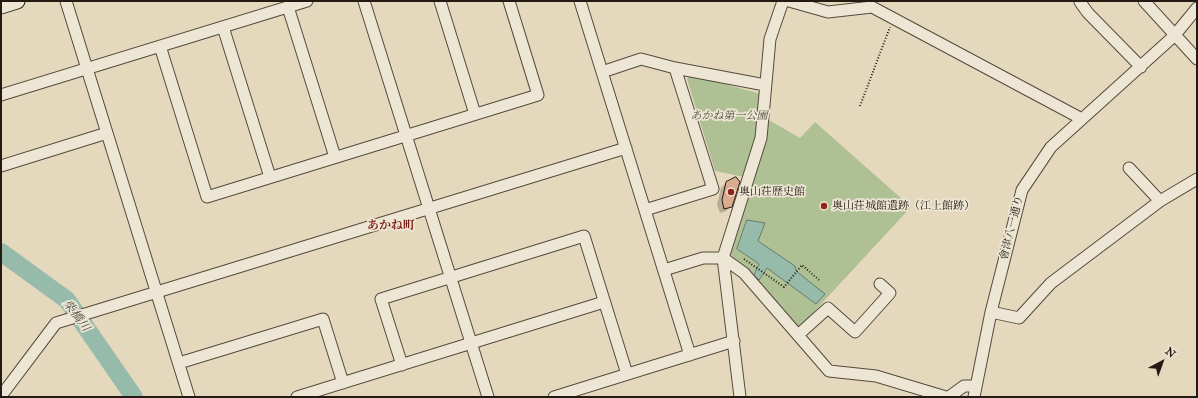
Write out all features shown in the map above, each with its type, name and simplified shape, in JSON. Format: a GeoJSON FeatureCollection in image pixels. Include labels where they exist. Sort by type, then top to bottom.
{"type":"FeatureCollection","features":[{"type":"Feature","properties":{"kind":"street"},"geometry":{"type":"LineString","coordinates":[[1,6],[17,1]]}},
{"type":"Feature","properties":{"kind":"street"},"geometry":{"type":"LineString","coordinates":[[66,1],[190,397]]}},
{"type":"Feature","properties":{"kind":"street"},"geometry":{"type":"LineString","coordinates":[[1,95],[307,1]]}},
{"type":"Feature","properties":{"kind":"street"},"geometry":{"type":"LineString","coordinates":[[364,1],[488,397]]}},
{"type":"Feature","properties":{"kind":"street"},"geometry":{"type":"LineString","coordinates":[[440,1],[475,114]]}},
{"type":"Feature","properties":{"kind":"street"},"geometry":{"type":"LineString","coordinates":[[160,46],[207,197],[538,95],[509,1]]}},
{"type":"Feature","properties":{"kind":"street"},"geometry":{"type":"LineString","coordinates":[[580,1],[690,355]]}},
{"type":"Feature","properties":{"kind":"street"},"geometry":{"type":"LineString","coordinates":[[740,397],[723,258],[761,138],[770,39],[783,1]]}},
{"type":"Feature","properties":{"kind":"street"},"geometry":{"type":"LineString","coordinates":[[789,1],[828,12],[872,7],[1082,119]]}},
{"type":"Feature","properties":{"kind":"street"},"geometry":{"type":"LineString","coordinates":[[1144,1],[1174,36],[1197,59]]}},
{"type":"Feature","properties":{"kind":"street"},"geometry":{"type":"LineString","coordinates":[[1080,2],[1088,13],[1141,68]]}},
{"type":"Feature","properties":{"kind":"street"},"geometry":{"type":"LineString","coordinates":[[288,7],[335,157]]}},
{"type":"Feature","properties":{"kind":"street","name":"會津八一通り"},"geometry":{"type":"LineString","coordinates":[[975,391],[991,312],[1022,190],[1051,147],[1141,68],[1174,36],[1197,8]]}},
{"type":"Feature","properties":{"kind":"street"},"geometry":{"type":"LineString","coordinates":[[223,27],[270,177]]}},
{"type":"Feature","properties":{"kind":"street"},"geometry":{"type":"LineString","coordinates":[[602,72],[641,59],[675,68],[765,85]]}},
{"type":"Feature","properties":{"kind":"street"},"geometry":{"type":"LineString","coordinates":[[645,210],[713,189],[675,68]]}},
{"type":"Feature","properties":{"kind":"street"},"geometry":{"type":"LineString","coordinates":[[1,166],[107,133]]}},
{"type":"Feature","properties":{"kind":"street"},"geometry":{"type":"LineString","coordinates":[[1,396],[56,323],[626,148]]}},
{"type":"Feature","properties":{"kind":"street"},"geometry":{"type":"LineString","coordinates":[[1129,168],[1160,201]]}},
{"type":"Feature","properties":{"kind":"street"},"geometry":{"type":"LineString","coordinates":[[991,312],[1019,318],[1052,283],[1160,201],[1197,179]]}},
{"type":"Feature","properties":{"kind":"street"},"geometry":{"type":"LineString","coordinates":[[402,364],[381,299],[584,236],[627,374]]}},
{"type":"Feature","properties":{"kind":"street"},"geometry":{"type":"LineString","coordinates":[[664,270],[703,258],[723,258],[744,273],[829,371],[876,376],[948,397],[964,386],[975,391]]}},
{"type":"Feature","properties":{"kind":"street"},"geometry":{"type":"LineString","coordinates":[[798,335],[828,308],[855,332],[890,293],[880,284]]}},
{"type":"Feature","properties":{"kind":"street"},"geometry":{"type":"LineString","coordinates":[[297,397],[604,302]]}},
{"type":"Feature","properties":{"kind":"street"},"geometry":{"type":"LineString","coordinates":[[179,363],[323,319],[343,383]]}},
{"type":"Feature","properties":{"kind":"street"},"geometry":{"type":"LineString","coordinates":[[554,397],[734,341]]}},
{"type":"Feature","properties":{"kind":"path"},"geometry":{"type":"LineString","coordinates":[[860,106],[893,18]]}},
{"type":"Feature","properties":{"kind":"path"},"geometry":{"type":"LineString","coordinates":[[739,255],[784,287],[802,265],[819,280]]}},
{"type":"Feature","properties":{"kind":"green space","name":"あかね第一公園"},"geometry":{"type":"Polygon","coordinates":[[[691,75],[761,94],[756,142],[745,177],[715,171],[687,79],[691,75]]]}},
{"type":"Feature","properties":{"kind":"green space"},"geometry":{"type":"Polygon","coordinates":[[[767,119],[800,138],[815,122],[911,207],[799,328],[729,253],[767,119]]]}},
{"type":"Feature","properties":{"kind":"shaded area"},"geometry":{"type":"Polygon","coordinates":[[[747,220],[765,223],[758,241],[795,266],[796,271],[825,294],[816,304],[767,268],[759,280],[754,275],[759,264],[737,249],[747,220]]]}},
{"type":"Feature","properties":{"kind":"building","name":"奥山荘歴史館"},"geometry":{"type":"Polygon","coordinates":[[[736,177],[740,182],[732,207],[724,209],[722,200],[726,182],[736,177]]]}},
{"type":"Feature","properties":{"kind":"waterway","name":"柴橋川"},"geometry":{"type":"LineString","coordinates":[[1,252],[67,300],[134,397]]}},
{"type":"Feature","properties":{"kind":"place","name":"奥山荘歴史館"},"geometry":{"type":"Point","coordinates":[731,192]}},
{"type":"Feature","properties":{"kind":"place","name":"奥山荘城館遺跡（江上館跡）"},"geometry":{"type":"Point","coordinates":[824,206]}},
{"type":"Feature","properties":{"kind":"district","name":"あかね町"},"geometry":{"type":"Point","coordinates":[391,226]}}]}
